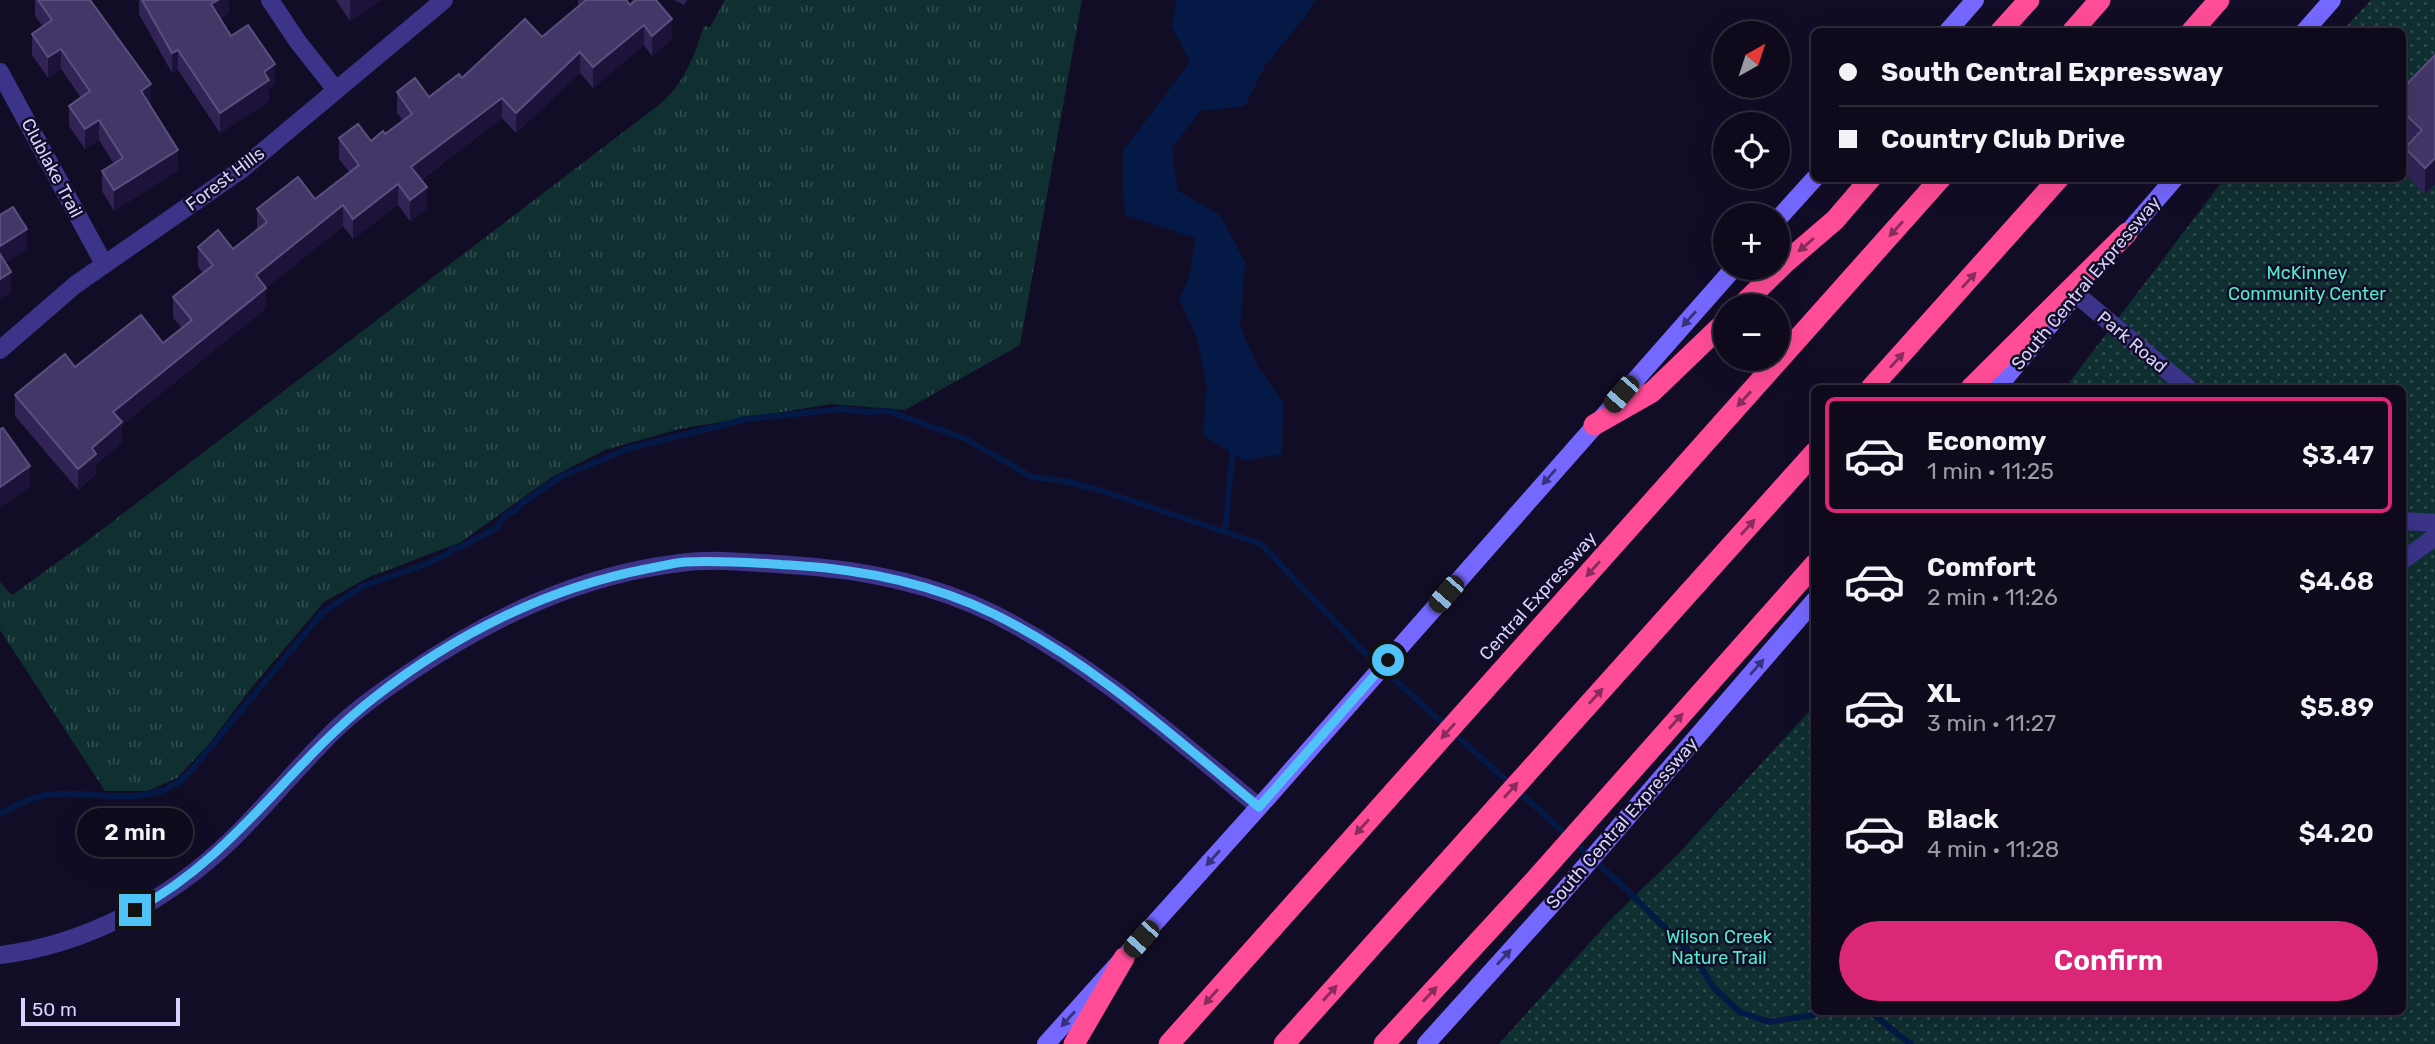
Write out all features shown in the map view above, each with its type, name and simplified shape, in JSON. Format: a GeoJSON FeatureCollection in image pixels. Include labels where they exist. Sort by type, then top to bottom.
{"type":"FeatureCollection","features":[{"type":"Feature","properties":{"kind":"highway"},"geometry":{"type":"LineString","coordinates":[[2004,28],[2029,0]]}},
{"type":"Feature","properties":{"kind":"highway"},"geometry":{"type":"LineString","coordinates":[[2076,28],[2100,0]]}},
{"type":"Feature","properties":{"kind":"highway"},"geometry":{"type":"LineString","coordinates":[[2194,28],[2219,0]]}},
{"type":"Feature","properties":{"kind":"highway"},"geometry":{"type":"LineString","coordinates":[[1753,294],[1835,220],[1868,182]]}},
{"type":"Feature","properties":{"kind":"highway","name":"Central Expressway"},"geometry":{"type":"LineString","coordinates":[[1170,1044],[1937,182]]}},
{"type":"Feature","properties":{"kind":"highway"},"geometry":{"type":"LineString","coordinates":[[1874,385],[2055,182]]}},
{"type":"Feature","properties":{"kind":"highway"},"geometry":{"type":"LineString","coordinates":[[1974,385],[2127,233]]}},
{"type":"Feature","properties":{"kind":"highway"},"geometry":{"type":"LineString","coordinates":[[1594,425],[1652,392],[1713,333]]}},
{"type":"Feature","properties":{"kind":"highway"},"geometry":{"type":"LineString","coordinates":[[1284,1044],[1811,456]]}},
{"type":"Feature","properties":{"kind":"highway"},"geometry":{"type":"LineString","coordinates":[[1384,1044],[1534,881],[1811,568]]}},
{"type":"Feature","properties":{"kind":"highway"},"geometry":{"type":"LineString","coordinates":[[1074,1044],[1124,958]]}},
{"type":"Feature","properties":{"kind":"main road"},"geometry":{"type":"LineString","coordinates":[[1950,28],[1975,0]]}},
{"type":"Feature","properties":{"kind":"main road"},"geometry":{"type":"LineString","coordinates":[[2308,28],[2332,0]]}},
{"type":"Feature","properties":{"kind":"main road"},"geometry":{"type":"LineString","coordinates":[[1790,205],[1811,182]]}},
{"type":"Feature","properties":{"kind":"main road","name":"South Central Expressway"},"geometry":{"type":"LineString","coordinates":[[2000,385],[2172,182]]}},
{"type":"Feature","properties":{"kind":"main road"},"geometry":{"type":"LineString","coordinates":[[1046,1044],[1259,807],[1723,280]]}},
{"type":"Feature","properties":{"kind":"main road","name":"South Central Expressway"},"geometry":{"type":"LineString","coordinates":[[1426,1044],[1555,901],[1811,605]]}},
{"type":"Feature","properties":{"kind":"street"},"geometry":{"type":"LineString","coordinates":[[270,0],[302,48],[336,90]]}},
{"type":"Feature","properties":{"kind":"street","name":"Forest Hills"},"geometry":{"type":"LineString","coordinates":[[0,349],[56,300],[104,264],[228,180],[444,0]]}},
{"type":"Feature","properties":{"kind":"street","name":"Clublake Trail"},"geometry":{"type":"LineString","coordinates":[[0,72],[104,264]]}},
{"type":"Feature","properties":{"kind":"street","name":"Park Road"},"geometry":{"type":"LineString","coordinates":[[2076,294],[2184,385]]}},
{"type":"Feature","properties":{"kind":"street"},"geometry":{"type":"LineString","coordinates":[[2406,521],[2435,523]]}},
{"type":"Feature","properties":{"kind":"street"},"geometry":{"type":"LineString","coordinates":[[2406,558],[2435,537]]}},
{"type":"Feature","properties":{"kind":"street"},"geometry":{"type":"LineString","coordinates":[[0,955],[45,946],[78,935],[135,910],[176,885],[232,839],[337,728],[376,695],[477,631],[561,591],[606,577],[683,562],[741,562],[849,570],[954,597],[991,613],[1075,661],[1119,691],[1259,807]]}},
{"type":"Feature","properties":{"kind":"green space"},"geometry":{"type":"Polygon","coordinates":[[[725,0],[1082,0],[1020,345],[905,410],[831,404],[679,429],[605,450],[552,477],[461,542],[367,578],[324,602],[253,686],[208,745],[177,778],[148,791],[105,791],[0,630],[0,582],[12,595],[87,541],[664,101],[689,66],[704,26],[710,27],[725,0]]]}},
{"type":"Feature","properties":{"kind":"green space"},"geometry":{"type":"Polygon","coordinates":[[[2371,0],[2435,0],[2435,1044],[1499,1044],[1611,919],[1678,854],[1811,709],[1811,1015],[2406,1015],[2406,385],[2067,385],[2222,182],[2406,182],[2406,28],[2345,28],[2371,0]]]}},
{"type":"Feature","properties":{"kind":"water"},"geometry":{"type":"Polygon","coordinates":[[[1176,0],[1315,0],[1265,66],[1245,106],[1200,111],[1172,148],[1177,190],[1220,215],[1245,262],[1240,326],[1257,365],[1283,402],[1282,454],[1244,461],[1203,435],[1207,385],[1197,339],[1179,298],[1190,277],[1195,238],[1126,215],[1123,151],[1190,62],[1172,26],[1176,0]]]}},
{"type":"Feature","properties":{"kind":"building"},"geometry":{"type":"Polygon","coordinates":[[[38,0],[90,0],[151,84],[141,91],[178,150],[114,190],[102,171],[123,158],[99,120],[85,129],[69,106],[90,91],[61,49],[48,57],[32,34],[52,20],[38,0]]]}},
{"type":"Feature","properties":{"kind":"building"},"geometry":{"type":"Polygon","coordinates":[[[142,0],[218,0],[211,4],[231,36],[248,25],[275,64],[264,72],[269,80],[220,113],[178,50],[172,53],[142,0]]]}},
{"type":"Feature","properties":{"kind":"building"},"geometry":{"type":"Polygon","coordinates":[[[586,0],[626,0],[630,5],[635,0],[656,0],[672,19],[652,36],[644,25],[593,67],[580,52],[516,113],[502,98],[411,167],[427,187],[410,200],[398,184],[353,219],[343,205],[256,275],[266,288],[113,412],[122,422],[92,448],[96,454],[78,469],[15,395],[65,354],[75,367],[141,315],[163,343],[192,320],[173,297],[213,265],[198,247],[218,230],[233,249],[267,222],[257,209],[298,177],[315,199],[359,165],[339,138],[358,124],[371,141],[412,114],[397,92],[415,78],[429,97],[459,74],[462,78],[525,19],[542,37],[586,0]]]}},
{"type":"Feature","properties":{"kind":"building"},"geometry":{"type":"Polygon","coordinates":[[[2435,55],[2435,158],[2425,168],[2406,149],[2422,130],[2406,115],[2406,85],[2435,55]]]}},
{"type":"Feature","properties":{"kind":"building"},"geometry":{"type":"Polygon","coordinates":[[[13,207],[27,229],[0,246],[0,215],[13,207]]]}},
{"type":"Feature","properties":{"kind":"building"},"geometry":{"type":"Polygon","coordinates":[[[0,254],[11,272],[0,279],[0,254]]]}},
{"type":"Feature","properties":{"kind":"building"},"geometry":{"type":"Polygon","coordinates":[[[3,428],[30,466],[0,487],[0,429],[3,428]]]}},
{"type":"Feature","properties":{"kind":"waterway"},"geometry":{"type":"LineString","coordinates":[[0,814],[28,800],[46,795],[137,796],[152,794],[172,786],[189,773],[323,612],[363,586],[423,565],[496,528],[508,513],[515,511],[560,477],[627,449],[747,419],[843,409],[888,411],[966,439],[1032,477],[1064,481],[1103,491],[1261,544],[1361,649],[1625,888],[1693,955],[1714,988],[1740,1012],[1769,1022],[1813,1015]]}},
{"type":"Feature","properties":{"kind":"waterway"},"geometry":{"type":"LineString","coordinates":[[1225,532],[1233,447]]}},
{"type":"Feature","properties":{"kind":"waterway"},"geometry":{"type":"LineString","coordinates":[[1874,1015],[1911,1044]]}},
{"type":"Feature","properties":{"kind":"route"},"geometry":{"type":"LineString","coordinates":[[135,910],[176,885],[218,852],[337,728],[376,695],[433,657],[517,610],[561,591],[606,577],[683,562],[741,562],[849,570],[954,597],[1028,632],[1119,691],[1259,807],[1388,660]]}},
{"type":"Feature","properties":{"kind":"park label","name":"McKinney Community Center"},"geometry":{"type":"Point","coordinates":[2307,283]}},
{"type":"Feature","properties":{"kind":"park label","name":"Wilson Creek Nature Trail"},"geometry":{"type":"Point","coordinates":[1719,947]}}]}
